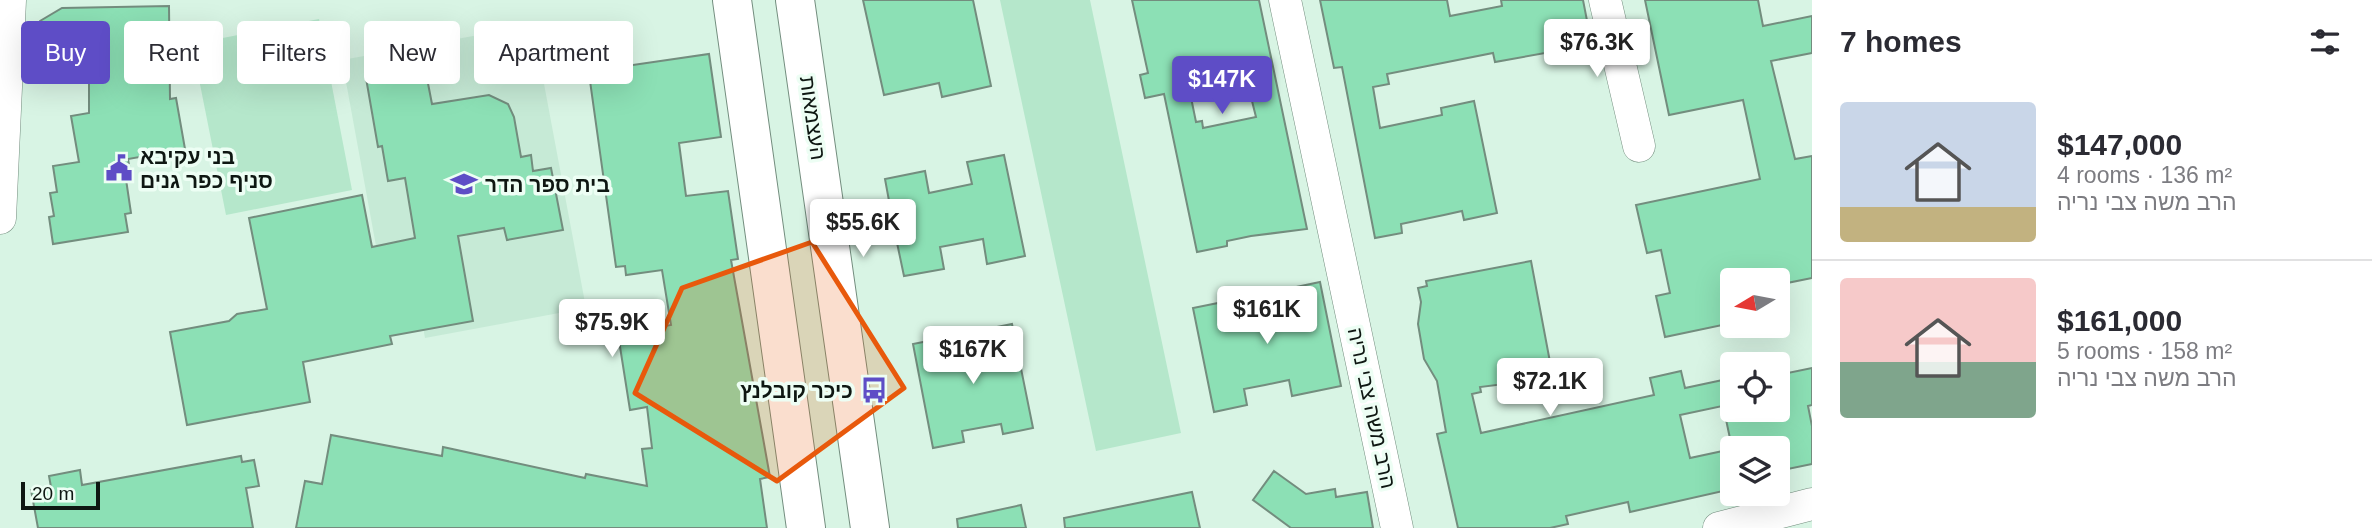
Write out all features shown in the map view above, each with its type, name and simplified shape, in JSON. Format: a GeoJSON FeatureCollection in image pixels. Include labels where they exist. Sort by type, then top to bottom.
{"type":"FeatureCollection","features":[{"type":"Feature","properties":{"kind":"main road"},"geometry":{"type":"LineString","coordinates":[[732,0],[806,528]]}},
{"type":"Feature","properties":{"kind":"main road","name":"העצמאות"},"geometry":{"type":"LineString","coordinates":[[795,0],[870,528]]}},
{"type":"Feature","properties":{"kind":"street"},"geometry":{"type":"LineString","coordinates":[[0,218],[9,0]]}},
{"type":"Feature","properties":{"kind":"street","name":"הרב משה צבי נריה"},"geometry":{"type":"LineString","coordinates":[[1285,0],[1397,528]]}},
{"type":"Feature","properties":{"kind":"street"},"geometry":{"type":"LineString","coordinates":[[1605,0],[1639,146]]}},
{"type":"Feature","properties":{"kind":"street"},"geometry":{"type":"LineString","coordinates":[[1719,528],[1812,504]]}},
{"type":"Feature","properties":{"kind":"highlighted area"},"geometry":{"type":"Polygon","coordinates":[[[812,242],[904,388],[777,481],[635,393],[682,288],[812,242]]]}},
{"type":"Feature","properties":{"kind":"shaded area"},"geometry":{"type":"Polygon","coordinates":[[[1000,0],[1090,0],[1181,433],[1096,451],[1000,0]]]}},
{"type":"Feature","properties":{"kind":"shaded area"},"geometry":{"type":"Polygon","coordinates":[[[237,35],[237,84],[332,84],[352,190],[226,215],[200,84],[223,84],[223,38],[237,35]]]}},
{"type":"Feature","properties":{"kind":"shaded area","name":"בית ספר הדר"},"geometry":{"type":"Polygon","coordinates":[[[474,36],[474,84],[544,84],[586,308],[425,338],[420,311],[389,317],[346,84],[350,84],[350,59],[364,56],[364,84],[460,84],[460,38],[474,36]]]}},
{"type":"Feature","properties":{"kind":"building"},"geometry":{"type":"Polygon","coordinates":[[[863,0],[973,0],[991,86],[942,97],[939,83],[884,95],[863,0]]]}},
{"type":"Feature","properties":{"kind":"building"},"geometry":{"type":"Polygon","coordinates":[[[1132,0],[1259,0],[1307,229],[1227,241],[1227,246],[1197,252],[1164,94],[1145,98],[1140,75],[1148,73],[1132,0]],[[1230,69],[1187,78],[1196,122],[1202,121],[1203,128],[1256,117],[1246,77],[1231,80],[1230,69]]]}},
{"type":"Feature","properties":{"kind":"building"},"geometry":{"type":"Polygon","coordinates":[[[1320,0],[1447,0],[1450,16],[1502,6],[1501,0],[1583,0],[1590,36],[1560,41],[1562,50],[1495,62],[1493,53],[1387,74],[1389,84],[1373,87],[1380,128],[1442,115],[1441,108],[1474,101],[1497,213],[1464,220],[1462,211],[1401,224],[1402,233],[1375,238],[1342,67],[1334,68],[1320,0]]]}},
{"type":"Feature","properties":{"kind":"building"},"geometry":{"type":"Polygon","coordinates":[[[1645,0],[1758,0],[1763,26],[1812,16],[1812,53],[1771,61],[1795,159],[1812,156],[1812,278],[1790,282],[1790,268],[1720,268],[1720,326],[1665,337],[1656,296],[1670,293],[1661,250],[1647,253],[1636,205],[1760,179],[1743,100],[1669,115],[1645,0]]]}},
{"type":"Feature","properties":{"kind":"building"},"geometry":{"type":"Polygon","coordinates":[[[169,6],[169,21],[124,21],[124,84],[170,84],[170,99],[176,98],[185,149],[128,159],[129,165],[124,166],[131,213],[125,214],[128,232],[53,244],[49,217],[54,216],[50,193],[57,192],[53,166],[79,162],[71,116],[89,113],[89,84],[110,84],[110,21],[40,21],[62,8],[169,6]]]}},
{"type":"Feature","properties":{"kind":"building"},"geometry":{"type":"Polygon","coordinates":[[[709,54],[721,137],[679,143],[686,196],[728,191],[738,259],[731,260],[770,477],[760,479],[767,528],[296,528],[305,481],[322,484],[331,435],[442,456],[443,447],[585,478],[586,474],[647,486],[642,449],[652,448],[647,407],[630,410],[618,334],[671,325],[662,270],[626,275],[625,266],[616,267],[590,84],[633,84],[633,65],[709,54]]]}},
{"type":"Feature","properties":{"kind":"building"},"geometry":{"type":"Polygon","coordinates":[[[367,84],[428,84],[432,104],[489,95],[508,104],[514,117],[521,157],[531,155],[533,171],[551,168],[563,230],[507,240],[504,228],[458,236],[473,321],[390,336],[392,344],[303,362],[310,402],[187,425],[170,332],[229,321],[237,314],[267,309],[249,218],[362,195],[372,247],[415,238],[405,178],[388,181],[382,146],[378,147],[367,84]]]}},
{"type":"Feature","properties":{"kind":"building"},"geometry":{"type":"Polygon","coordinates":[[[1004,155],[1025,256],[987,264],[983,239],[940,247],[944,269],[904,276],[896,238],[887,240],[884,229],[883,219],[892,217],[885,179],[925,171],[929,193],[972,184],[967,162],[1004,155]]]}},
{"type":"Feature","properties":{"kind":"building"},"geometry":{"type":"Polygon","coordinates":[[[1531,261],[1553,378],[1480,387],[1481,392],[1472,394],[1481,433],[1654,395],[1650,378],[1681,371],[1685,388],[1720,381],[1720,407],[1680,415],[1690,458],[1720,452],[1720,492],[1630,512],[1628,502],[1566,516],[1568,524],[1550,528],[1458,528],[1437,434],[1446,432],[1437,381],[1424,359],[1418,324],[1421,302],[1418,288],[1427,286],[1426,281],[1531,261]]]}},
{"type":"Feature","properties":{"kind":"building"},"geometry":{"type":"Polygon","coordinates":[[[1320,282],[1341,386],[1292,396],[1289,380],[1244,389],[1247,405],[1214,412],[1193,308],[1223,302],[1224,308],[1297,294],[1296,287],[1320,282]]]}},
{"type":"Feature","properties":{"kind":"building"},"geometry":{"type":"Polygon","coordinates":[[[1012,324],[1033,428],[1003,434],[1001,424],[962,431],[964,442],[933,448],[913,344],[943,338],[945,348],[984,340],[982,330],[1012,324]]]}},
{"type":"Feature","properties":{"kind":"building"},"geometry":{"type":"Polygon","coordinates":[[[1812,368],[1812,405],[1808,406],[1812,426],[1812,464],[1790,469],[1790,436],[1729,436],[1727,422],[1790,422],[1790,373],[1812,368]]]}},
{"type":"Feature","properties":{"kind":"building"},"geometry":{"type":"Polygon","coordinates":[[[241,456],[242,462],[254,460],[259,486],[246,488],[253,528],[38,528],[31,490],[51,487],[49,476],[80,470],[82,485],[241,456]]]}},
{"type":"Feature","properties":{"kind":"building"},"geometry":{"type":"Polygon","coordinates":[[[1274,471],[1306,494],[1335,489],[1336,497],[1367,492],[1373,528],[1291,528],[1253,500],[1274,471]]]}},
{"type":"Feature","properties":{"kind":"building"},"geometry":{"type":"Polygon","coordinates":[[[1192,492],[1200,528],[1065,528],[1064,518],[1192,492]]]}},
{"type":"Feature","properties":{"kind":"building"},"geometry":{"type":"Polygon","coordinates":[[[1021,505],[1026,528],[958,528],[957,519],[1021,505]]]}},
{"type":"Feature","properties":{"kind":"place","name":"בני עקיבא סניף כפר גנים"},"geometry":{"type":"Point","coordinates":[119,168]}},
{"type":"Feature","properties":{"kind":"place","name":"בית ספר הדר"},"geometry":{"type":"Point","coordinates":[464,184]}},
{"type":"Feature","properties":{"kind":"place","name":"כיכר קובלנץ"},"geometry":{"type":"Point","coordinates":[874,390]}}]}
